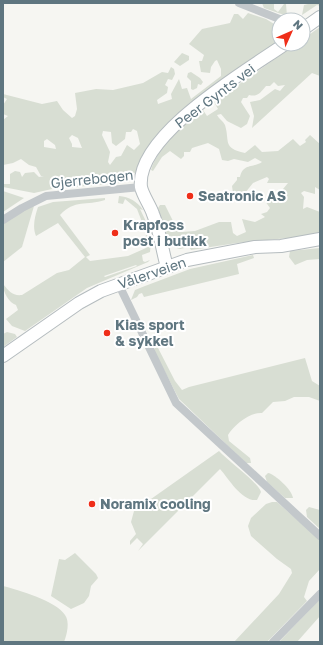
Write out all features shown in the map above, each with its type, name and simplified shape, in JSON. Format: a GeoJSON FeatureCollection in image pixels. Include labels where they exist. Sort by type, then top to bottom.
{"type":"FeatureCollection","features":[{"type":"Feature","properties":{"kind":"street"},"geometry":{"type":"LineString","coordinates":[[239,3],[271,16]]}},
{"type":"Feature","properties":{"kind":"street"},"geometry":{"type":"LineString","coordinates":[[311,23],[320,17]]}},
{"type":"Feature","properties":{"kind":"street","name":"Peer Gynts vei"},"geometry":{"type":"LineString","coordinates":[[167,267],[156,223],[142,187],[142,175],[147,159],[159,142],[177,123],[212,95],[274,52]]}},
{"type":"Feature","properties":{"kind":"street","name":"Gjerrebogen"},"geometry":{"type":"LineString","coordinates":[[3,220],[22,208],[46,196],[142,187]]}},
{"type":"Feature","properties":{"kind":"street","name":"Vålerveien"},"geometry":{"type":"LineString","coordinates":[[3,356],[79,303],[101,291],[187,260],[224,253],[320,240]]}},
{"type":"Feature","properties":{"kind":"street"},"geometry":{"type":"LineString","coordinates":[[119,285],[176,403],[320,536]]}},
{"type":"Feature","properties":{"kind":"street"},"geometry":{"type":"LineString","coordinates":[[273,642],[320,594]]}},
{"type":"Feature","properties":{"kind":"shaded area"},"geometry":{"type":"Polygon","coordinates":[[[262,3],[274,3],[274,9],[278,12],[276,12],[264,8],[262,3]]]}},
{"type":"Feature","properties":{"kind":"shaded area"},"geometry":{"type":"Polygon","coordinates":[[[320,3],[320,6],[317,5],[306,12],[303,12],[304,5],[320,3]]]}},
{"type":"Feature","properties":{"kind":"shaded area"},"geometry":{"type":"Polygon","coordinates":[[[284,4],[286,4],[287,12],[278,12],[284,4]]]}},
{"type":"Feature","properties":{"kind":"shaded area"},"geometry":{"type":"Polygon","coordinates":[[[248,13],[271,22],[271,48],[217,86],[127,181],[120,183],[52,189],[34,193],[3,187],[3,184],[10,184],[10,174],[15,171],[20,172],[22,177],[25,173],[34,172],[39,177],[44,176],[41,176],[36,167],[29,165],[21,159],[13,163],[3,165],[3,120],[8,116],[3,114],[3,105],[7,99],[3,97],[3,94],[42,104],[57,101],[63,110],[72,118],[75,116],[77,109],[75,93],[96,89],[113,90],[143,83],[162,72],[168,73],[171,67],[174,69],[175,74],[172,80],[168,79],[165,85],[168,87],[167,93],[157,100],[158,104],[172,99],[171,94],[179,79],[182,89],[187,88],[191,99],[221,76],[221,69],[217,60],[211,67],[210,73],[201,72],[199,61],[202,61],[204,55],[189,44],[202,29],[230,23],[234,14],[238,14],[243,19],[248,13]],[[133,129],[131,132],[126,132],[125,139],[116,146],[112,143],[111,132],[103,131],[102,135],[110,152],[108,162],[110,165],[116,157],[121,156],[127,145],[134,150],[140,144],[137,131],[133,129]],[[72,135],[69,138],[72,147],[82,148],[78,138],[72,135]],[[47,139],[44,141],[44,147],[56,149],[55,145],[47,139]]]}},
{"type":"Feature","properties":{"kind":"shaded area"},"geometry":{"type":"Polygon","coordinates":[[[320,27],[320,76],[312,73],[252,128],[254,116],[250,102],[260,100],[275,89],[280,91],[285,85],[278,86],[274,82],[270,86],[266,86],[257,95],[249,95],[247,98],[243,98],[241,102],[250,116],[247,124],[241,128],[227,121],[221,114],[217,115],[225,125],[228,143],[230,146],[233,149],[245,153],[255,145],[262,152],[278,151],[293,139],[300,146],[306,142],[305,140],[310,135],[320,144],[320,190],[315,187],[315,194],[304,191],[301,193],[304,197],[303,209],[307,207],[320,212],[320,235],[237,243],[191,250],[189,247],[180,249],[170,246],[158,208],[160,205],[165,205],[177,229],[182,232],[195,231],[219,222],[231,222],[233,233],[237,236],[246,232],[242,219],[255,222],[265,217],[261,214],[267,212],[270,208],[265,201],[270,198],[274,202],[277,197],[284,195],[285,192],[283,189],[288,183],[267,183],[269,179],[267,177],[253,183],[245,193],[233,193],[232,186],[237,180],[237,177],[240,177],[243,170],[249,166],[262,162],[255,158],[248,162],[234,159],[228,161],[222,160],[219,149],[208,143],[192,148],[190,152],[184,152],[184,156],[181,159],[170,151],[162,157],[153,171],[151,170],[160,152],[172,136],[203,110],[207,116],[218,109],[214,102],[285,52],[311,52],[311,33],[320,27]]]}},
{"type":"Feature","properties":{"kind":"shaded area"},"geometry":{"type":"Polygon","coordinates":[[[182,53],[189,56],[189,60],[180,66],[174,62],[182,53]]]}},
{"type":"Feature","properties":{"kind":"shaded area"},"geometry":{"type":"Polygon","coordinates":[[[191,72],[203,82],[201,85],[198,84],[197,88],[193,90],[191,89],[191,81],[187,77],[188,73],[191,72]]]}},
{"type":"Feature","properties":{"kind":"shaded area"},"geometry":{"type":"Polygon","coordinates":[[[3,191],[24,198],[3,212],[3,191]]]}},
{"type":"Feature","properties":{"kind":"shaded area"},"geometry":{"type":"Polygon","coordinates":[[[119,196],[126,197],[135,202],[143,210],[140,209],[152,234],[150,234],[147,241],[149,245],[151,242],[150,252],[142,255],[143,261],[145,262],[150,260],[148,262],[87,288],[25,331],[12,326],[6,319],[18,310],[16,305],[13,304],[7,297],[3,284],[13,294],[22,295],[57,273],[69,270],[85,257],[58,223],[36,236],[34,225],[38,207],[53,202],[105,198],[105,200],[98,202],[76,205],[65,210],[60,215],[90,255],[86,257],[90,261],[128,256],[146,248],[142,238],[147,235],[137,209],[125,199],[123,204],[118,203],[119,196]],[[136,265],[104,276],[105,277],[137,266],[136,265]]]}},
{"type":"Feature","properties":{"kind":"shaded area"},"geometry":{"type":"Polygon","coordinates":[[[34,206],[22,247],[3,262],[3,224],[26,209],[34,206]]]}},
{"type":"Feature","properties":{"kind":"shaded area"},"geometry":{"type":"Polygon","coordinates":[[[320,248],[320,259],[307,260],[295,265],[289,257],[290,251],[320,248]]]}},
{"type":"Feature","properties":{"kind":"shaded area"},"geometry":{"type":"Polygon","coordinates":[[[253,255],[254,258],[237,264],[239,274],[144,297],[142,293],[131,300],[135,290],[190,269],[253,255]]]}},
{"type":"Feature","properties":{"kind":"shaded area"},"geometry":{"type":"Polygon","coordinates":[[[7,332],[15,334],[17,337],[3,347],[3,334],[7,332]]]}},
{"type":"Feature","properties":{"kind":"shaded area"},"geometry":{"type":"Polygon","coordinates":[[[155,345],[157,346],[175,381],[182,390],[305,358],[312,381],[320,386],[320,401],[309,397],[294,397],[285,401],[273,402],[262,413],[252,415],[238,423],[228,435],[229,441],[250,458],[251,463],[246,463],[179,399],[154,351],[155,345]]]}},
{"type":"Feature","properties":{"kind":"shaded area"},"geometry":{"type":"Polygon","coordinates":[[[219,451],[249,477],[259,488],[261,492],[257,500],[251,500],[241,494],[220,469],[138,551],[143,544],[137,538],[130,545],[130,541],[136,534],[131,522],[134,511],[219,451]]]}},
{"type":"Feature","properties":{"kind":"shaded area"},"geometry":{"type":"Polygon","coordinates":[[[268,473],[275,476],[283,483],[290,491],[293,498],[285,498],[267,482],[265,476],[268,473]]]}},
{"type":"Feature","properties":{"kind":"shaded area"},"geometry":{"type":"Polygon","coordinates":[[[277,502],[320,540],[320,569],[309,581],[304,597],[307,601],[267,642],[234,642],[279,594],[292,573],[291,569],[251,536],[248,526],[251,518],[266,504],[277,502]]]}},
{"type":"Feature","properties":{"kind":"shaded area"},"geometry":{"type":"Polygon","coordinates":[[[309,507],[320,510],[320,529],[307,517],[306,510],[309,507]]]}},
{"type":"Feature","properties":{"kind":"shaded area"},"geometry":{"type":"Polygon","coordinates":[[[75,553],[96,574],[98,578],[91,586],[89,596],[84,603],[71,609],[51,596],[59,559],[65,560],[75,553]]]}},
{"type":"Feature","properties":{"kind":"shaded area"},"geometry":{"type":"Polygon","coordinates":[[[3,586],[37,597],[61,610],[67,618],[68,625],[64,642],[3,642],[3,586]]]}},
{"type":"Feature","properties":{"kind":"shaded area"},"geometry":{"type":"Polygon","coordinates":[[[320,599],[320,616],[297,642],[279,642],[320,599]]]}},
{"type":"Feature","properties":{"kind":"place","name":"Seatronic AS"},"geometry":{"type":"Point","coordinates":[190,196]}},
{"type":"Feature","properties":{"kind":"place","name":"Krapfoss post i butikk"},"geometry":{"type":"Point","coordinates":[115,233]}},
{"type":"Feature","properties":{"kind":"place","name":"Kias sport & sykkel"},"geometry":{"type":"Point","coordinates":[107,333]}},
{"type":"Feature","properties":{"kind":"place","name":"Noramix cooling"},"geometry":{"type":"Point","coordinates":[92,504]}}]}
